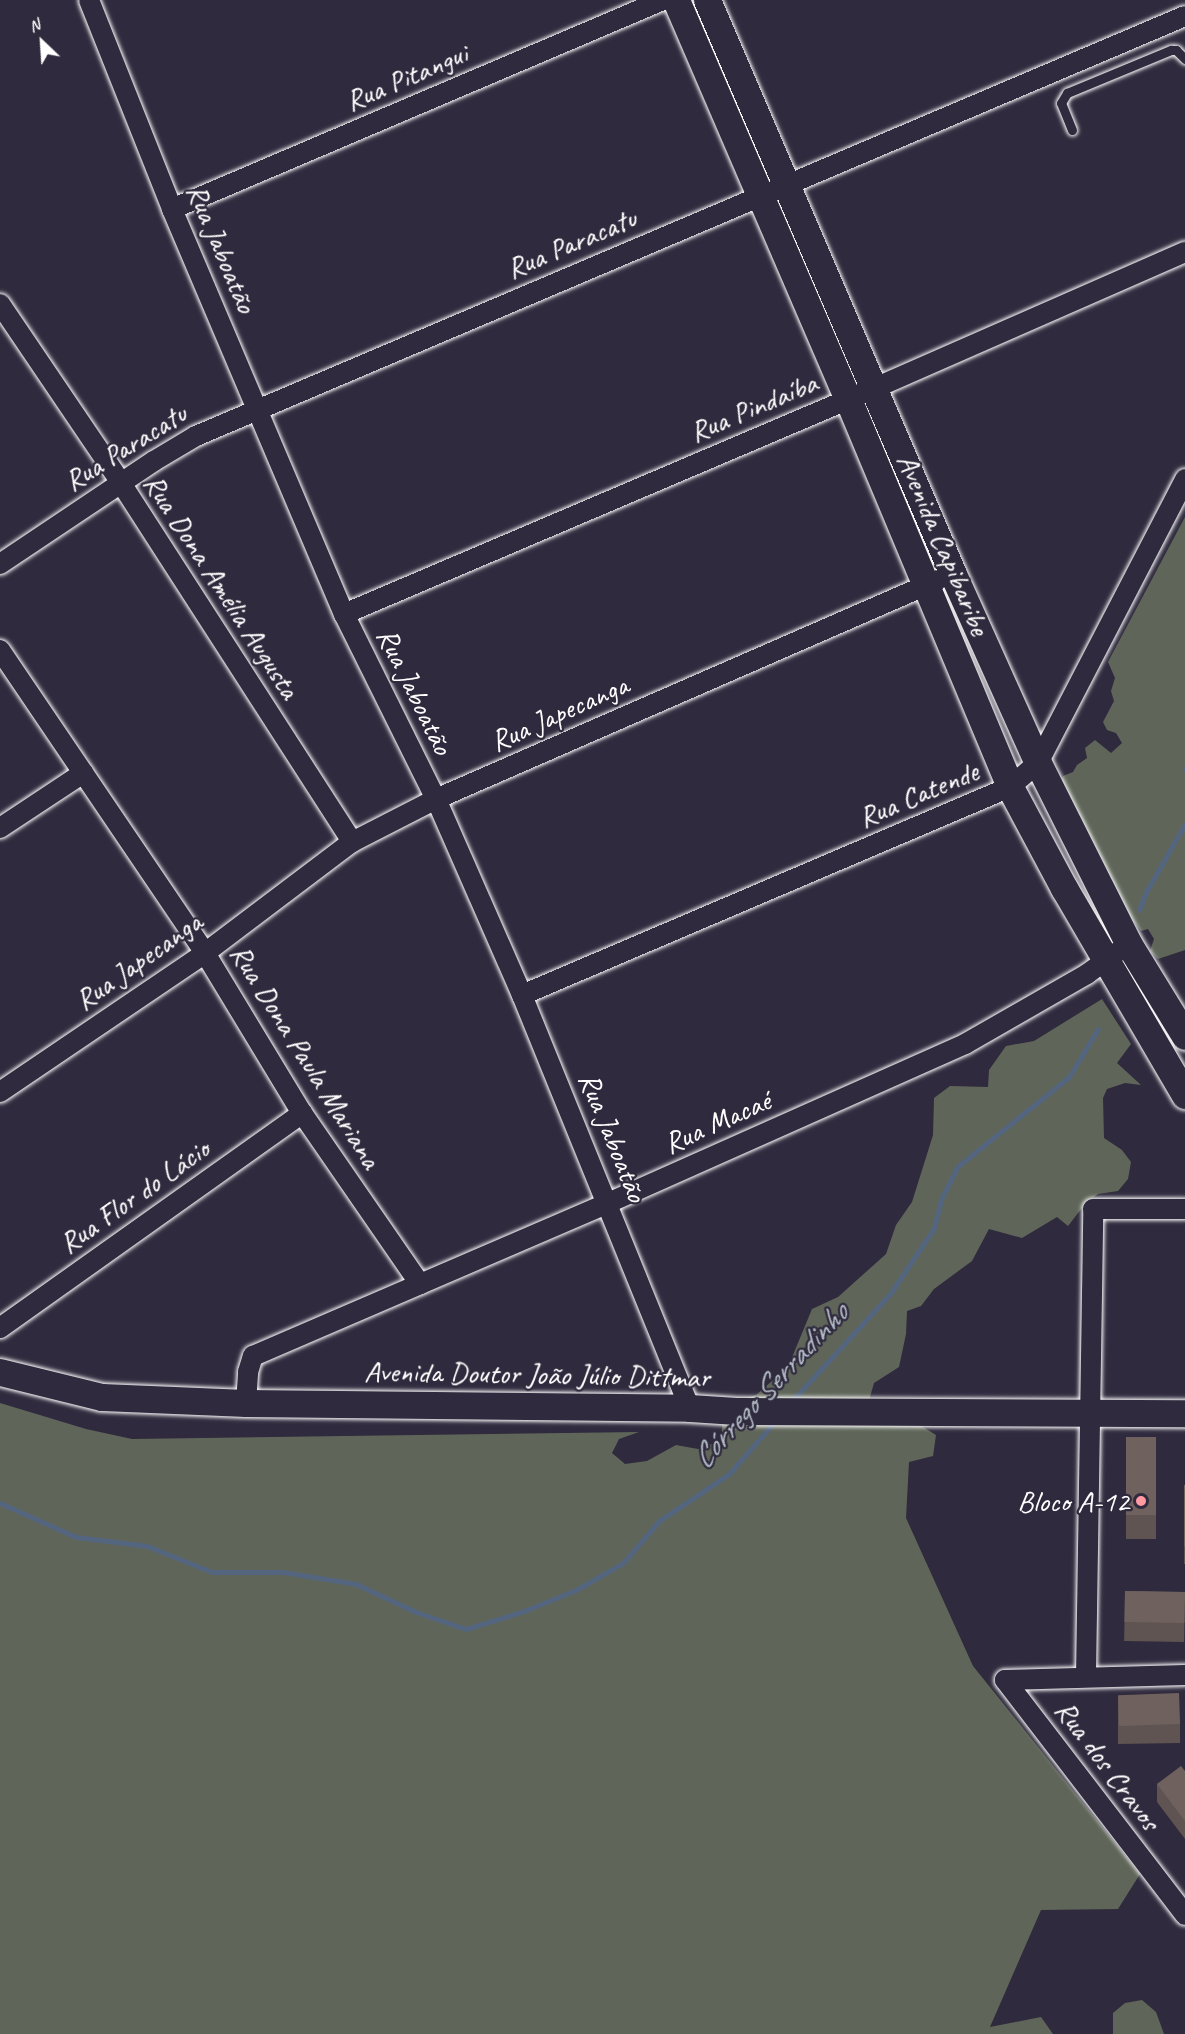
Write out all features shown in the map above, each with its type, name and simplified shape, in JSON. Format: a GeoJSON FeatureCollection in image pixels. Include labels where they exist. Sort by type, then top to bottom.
{"type":"FeatureCollection","features":[{"type":"Feature","properties":{"kind":"main road","name":"Avenida Capibaribe"},"geometry":{"type":"LineString","coordinates":[[676,0],[848,399],[1010,787],[1064,888],[1181,1082]]}},
{"type":"Feature","properties":{"kind":"main road","name":"Avenida Capibaribe"},"geometry":{"type":"LineString","coordinates":[[706,0],[875,388],[953,574],[1038,763],[1128,942],[1185,1036]]}},
{"type":"Feature","properties":{"kind":"main road","name":"Avenida Doutor João Júlio Dittmar"},"geometry":{"type":"LineString","coordinates":[[0,1372],[102,1397],[246,1403],[690,1408],[736,1411],[1185,1413]]}},
{"type":"Feature","properties":{"kind":"street","name":"Rua Jaboatão"},"geometry":{"type":"LineString","coordinates":[[89,0],[172,209],[344,614],[436,799],[522,995],[690,1408]]}},
{"type":"Feature","properties":{"kind":"street","name":"Rua Pitangui"},"geometry":{"type":"LineString","coordinates":[[172,209],[663,0]]}},
{"type":"Feature","properties":{"kind":"street","name":"Rua Paracatu"},"geometry":{"type":"LineString","coordinates":[[0,564],[196,436],[1185,16]]}},
{"type":"Feature","properties":{"kind":"street","name":"Rua Pindaíba"},"geometry":{"type":"LineString","coordinates":[[344,614],[875,388],[1185,252]]}},
{"type":"Feature","properties":{"kind":"street","name":"Rua Dona Amélia Augusta"},"geometry":{"type":"LineString","coordinates":[[0,304],[121,483],[352,842]]}},
{"type":"Feature","properties":{"kind":"street","name":"Rua Catende"},"geometry":{"type":"LineString","coordinates":[[522,995],[1010,787],[1038,763],[1185,479]]}},
{"type":"Feature","properties":{"kind":"street","name":"Rua Japecanga"},"geometry":{"type":"LineString","coordinates":[[0,1092],[205,953],[352,842],[436,799],[953,574]]}},
{"type":"Feature","properties":{"kind":"street","name":"Rua Dona Paula Mariana"},"geometry":{"type":"LineString","coordinates":[[0,650],[205,953],[302,1113],[420,1284]]}},
{"type":"Feature","properties":{"kind":"street"},"geometry":{"type":"LineString","coordinates":[[0,828],[83,773]]}},
{"type":"Feature","properties":{"kind":"street","name":"Rua Macaé"},"geometry":{"type":"LineString","coordinates":[[246,1403],[248,1372],[254,1356],[608,1203],[965,1044],[1106,960],[1128,942]]}},
{"type":"Feature","properties":{"kind":"street","name":"Rua Flor do Lácio"},"geometry":{"type":"LineString","coordinates":[[0,1328],[302,1113]]}},
{"type":"Feature","properties":{"kind":"street"},"geometry":{"type":"LineString","coordinates":[[1185,1209],[1093,1209],[1086,1676],[1185,1675]]}},
{"type":"Feature","properties":{"kind":"street","name":"Rua dos Cravos"},"geometry":{"type":"LineString","coordinates":[[1086,1676],[1005,1680],[1185,1915]]}},
{"type":"Feature","properties":{"kind":"lane"},"geometry":{"type":"LineString","coordinates":[[1072,130],[1061,103],[1067,93],[1171,50],[1176,50],[1185,59]]}},
{"type":"Feature","properties":{"kind":"green space"},"geometry":{"type":"Polygon","coordinates":[[[1185,517],[1185,950],[1158,959],[1150,951],[1154,939],[1148,929],[1141,931],[1131,918],[1061,784],[1063,776],[1073,772],[1077,765],[1087,758],[1085,748],[1095,740],[1111,753],[1122,743],[1116,733],[1107,730],[1103,722],[1114,701],[1111,691],[1115,678],[1108,662],[1185,517]]]}},
{"type":"Feature","properties":{"kind":"green space"},"geometry":{"type":"Polygon","coordinates":[[[1102,999],[1131,1044],[1117,1063],[1141,1085],[1125,1083],[1107,1089],[1103,1098],[1104,1138],[1122,1150],[1131,1162],[1128,1179],[1118,1191],[1098,1194],[1085,1204],[1068,1226],[1057,1217],[1022,1238],[989,1229],[972,1261],[934,1289],[921,1306],[907,1311],[906,1334],[899,1367],[874,1383],[866,1411],[915,1422],[936,1435],[933,1456],[909,1462],[906,1518],[973,1666],[1140,1874],[1118,1909],[1041,1910],[990,2027],[1041,2017],[1053,2034],[0,2034],[0,1403],[86,1429],[132,1439],[639,1432],[619,1439],[612,1453],[625,1464],[647,1461],[676,1445],[698,1449],[722,1440],[722,1419],[743,1399],[756,1395],[788,1367],[812,1309],[838,1297],[886,1254],[896,1225],[912,1202],[933,1135],[934,1098],[950,1086],[988,1087],[989,1070],[1006,1046],[1034,1041],[1102,999]]]}},
{"type":"Feature","properties":{"kind":"green space"},"geometry":{"type":"Polygon","coordinates":[[[1142,2000],[1156,2012],[1164,2034],[1113,2034],[1113,2013],[1125,2003],[1142,2000]]]}},
{"type":"Feature","properties":{"kind":"building","name":"Bloco A-12"},"geometry":{"type":"Polygon","coordinates":[[[1126,1437],[1156,1437],[1156,1515],[1126,1515],[1126,1437]]]}},
{"type":"Feature","properties":{"kind":"building"},"geometry":{"type":"Polygon","coordinates":[[[1185,1485],[1185,1546],[1184,1546],[1185,1485]]]}},
{"type":"Feature","properties":{"kind":"building"},"geometry":{"type":"Polygon","coordinates":[[[1125,1591],[1185,1592],[1184,1623],[1124,1622],[1125,1591]]]}},
{"type":"Feature","properties":{"kind":"building"},"geometry":{"type":"Polygon","coordinates":[[[1179,1693],[1180,1724],[1119,1726],[1118,1695],[1179,1693]]]}},
{"type":"Feature","properties":{"kind":"building"},"geometry":{"type":"Polygon","coordinates":[[[1181,1766],[1185,1771],[1185,1821],[1157,1784],[1181,1766]]]}},
{"type":"Feature","properties":{"kind":"waterway","name":"Córrego Serradinho"},"geometry":{"type":"LineString","coordinates":[[1139,910],[1146,892],[1185,824]]}},
{"type":"Feature","properties":{"kind":"waterway","name":"Córrego Serradinho"},"geometry":{"type":"LineString","coordinates":[[790,1403],[890,1294],[934,1228],[942,1197],[957,1167],[1069,1077],[1098,1029]]}},
{"type":"Feature","properties":{"kind":"waterway","name":"Córrego Serradinho"},"geometry":{"type":"LineString","coordinates":[[0,1503],[76,1537],[147,1546],[212,1572],[283,1572],[356,1584],[416,1612],[466,1629],[524,1611],[576,1590],[623,1563],[659,1521],[729,1474],[776,1420]]}},
{"type":"Feature","properties":{"kind":"place","name":"Bloco A-12"},"geometry":{"type":"Point","coordinates":[1141,1501]}}]}
